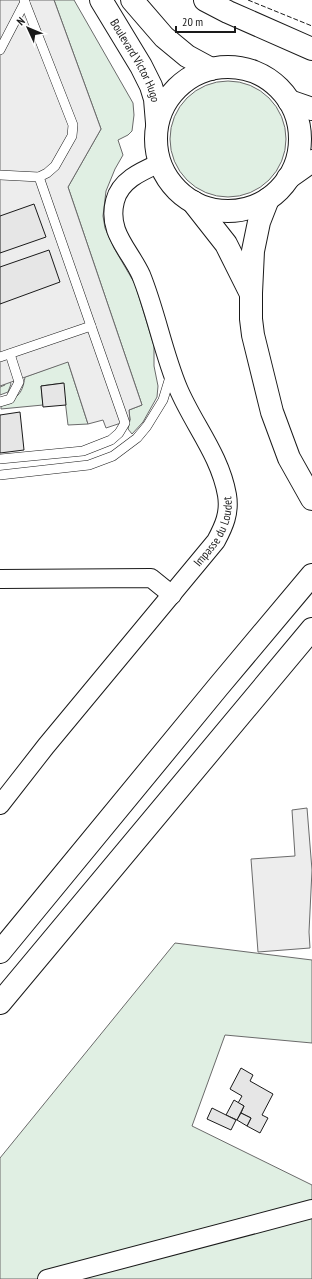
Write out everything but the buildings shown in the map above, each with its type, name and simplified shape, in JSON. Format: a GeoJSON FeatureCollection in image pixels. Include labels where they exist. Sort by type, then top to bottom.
{"type":"FeatureCollection","features":[{"type":"Feature","properties":{"kind":"main road","name":"Boulevard Victor Hugo"},"geometry":{"type":"LineString","coordinates":[[101,0],[141,66],[151,86],[155,99],[157,125]]}},
{"type":"Feature","properties":{"kind":"main road"},"geometry":{"type":"LineString","coordinates":[[132,0],[164,36],[187,56],[211,69]]}},
{"type":"Feature","properties":{"kind":"main road"},"geometry":{"type":"LineString","coordinates":[[205,0],[228,12],[312,49]]}},
{"type":"Feature","properties":{"kind":"main road"},"geometry":{"type":"LineString","coordinates":[[193,202],[211,209],[231,211],[250,207],[268,199],[288,178],[295,165],[299,149],[300,132],[296,116],[289,101],[278,87],[263,76],[246,69],[229,67],[211,69],[198,73],[186,80],[176,89],[164,106],[157,125],[156,144],[160,163],[167,179],[175,188],[193,202],[226,244],[251,292]]}},
{"type":"Feature","properties":{"kind":"main road"},"geometry":{"type":"LineString","coordinates":[[289,101],[312,109]]}},
{"type":"Feature","properties":{"kind":"main road"},"geometry":{"type":"LineString","coordinates":[[288,178],[312,161]]}},
{"type":"Feature","properties":{"kind":"main road"},"geometry":{"type":"LineString","coordinates":[[268,199],[259,222],[253,251],[251,292],[251,319],[253,335],[272,412],[289,458],[312,499]]}},
{"type":"Feature","properties":{"kind":"main road"},"geometry":{"type":"LineString","coordinates":[[218,687],[312,558]]}},
{"type":"Feature","properties":{"kind":"main road"},"geometry":{"type":"LineString","coordinates":[[0,952],[218,687],[312,576]]}},
{"type":"Feature","properties":{"kind":"main road"},"geometry":{"type":"LineString","coordinates":[[0,1003],[312,629]]}},
{"type":"Feature","properties":{"kind":"street","name":"Impasse du Loudet"},"geometry":{"type":"LineString","coordinates":[[0,805],[46,746],[216,541],[226,519],[228,506],[223,479],[211,448],[177,386],[147,291],[140,274],[114,226],[113,215],[115,199],[123,185],[139,172],[160,163]]}},
{"type":"Feature","properties":{"kind":"street"},"geometry":{"type":"LineString","coordinates":[[0,579],[151,578],[172,595]]}},
{"type":"Feature","properties":{"kind":"street"},"geometry":{"type":"LineString","coordinates":[[47,1279],[312,1209]]}},
{"type":"Feature","properties":{"kind":"lane"},"geometry":{"type":"LineString","coordinates":[[0,50],[24,1]]}},
{"type":"Feature","properties":{"kind":"lane"},"geometry":{"type":"LineString","coordinates":[[0,176],[39,177],[47,173],[55,166],[72,136],[73,125],[24,1]]}},
{"type":"Feature","properties":{"kind":"lane"},"geometry":{"type":"LineString","coordinates":[[0,459],[83,451],[111,440],[119,434],[125,423],[39,177]]}},
{"type":"Feature","properties":{"kind":"lane"},"geometry":{"type":"LineString","coordinates":[[0,357],[91,326]]}},
{"type":"Feature","properties":{"kind":"lane"},"geometry":{"type":"LineString","coordinates":[[0,402],[10,399],[19,382],[10,354]]}},
{"type":"Feature","properties":{"kind":"lane"},"geometry":{"type":"LineString","coordinates":[[0,475],[89,465],[113,456],[126,448],[147,426],[163,400],[170,377],[168,360]]}},
{"type":"Feature","properties":{"kind":"green space"},"geometry":{"type":"Polygon","coordinates":[[[54,0],[74,0],[133,103],[134,115],[132,131],[128,135],[118,140],[123,155],[115,169],[106,191],[103,216],[105,228],[114,248],[135,284],[154,346],[154,366],[158,386],[157,397],[143,422],[132,434],[128,429],[130,420],[129,410],[142,405],[68,187],[101,129],[54,0]]]}},
{"type":"Feature","properties":{"kind":"green space"},"geometry":{"type":"Polygon","coordinates":[[[228,81],[250,85],[269,98],[282,117],[286,139],[282,161],[269,180],[250,193],[228,197],[206,193],[187,180],[174,161],[170,139],[174,117],[187,98],[206,85],[228,81]]]}},
{"type":"Feature","properties":{"kind":"green space"},"geometry":{"type":"Polygon","coordinates":[[[68,348],[68,362],[88,424],[68,425],[63,383],[41,386],[43,405],[1,409],[1,405],[18,395],[24,383],[25,377],[58,365],[68,348]]]}},
{"type":"Feature","properties":{"kind":"green space"},"geometry":{"type":"Polygon","coordinates":[[[0,371],[6,373],[11,384],[8,392],[0,395],[0,387],[5,385],[0,371]]]}},
{"type":"Feature","properties":{"kind":"green space"},"geometry":{"type":"Polygon","coordinates":[[[175,943],[312,960],[312,1043],[225,1035],[192,1126],[312,1185],[312,1279],[0,1279],[0,1158],[175,943]]]}},
{"type":"Feature","properties":{"kind":"shaded area"},"geometry":{"type":"Polygon","coordinates":[[[0,0],[54,0],[101,129],[68,187],[142,405],[129,410],[130,420],[106,428],[103,420],[88,424],[68,362],[0,386],[0,0]]]}},
{"type":"Feature","properties":{"kind":"shaded area"},"geometry":{"type":"Polygon","coordinates":[[[307,808],[312,870],[309,932],[310,948],[258,952],[251,859],[295,856],[292,810],[307,808]]]}},
{"type":"Feature","properties":{"kind":"fence"},"geometry":{"type":"LineString","coordinates":[[248,0],[312,26]]}}]}
